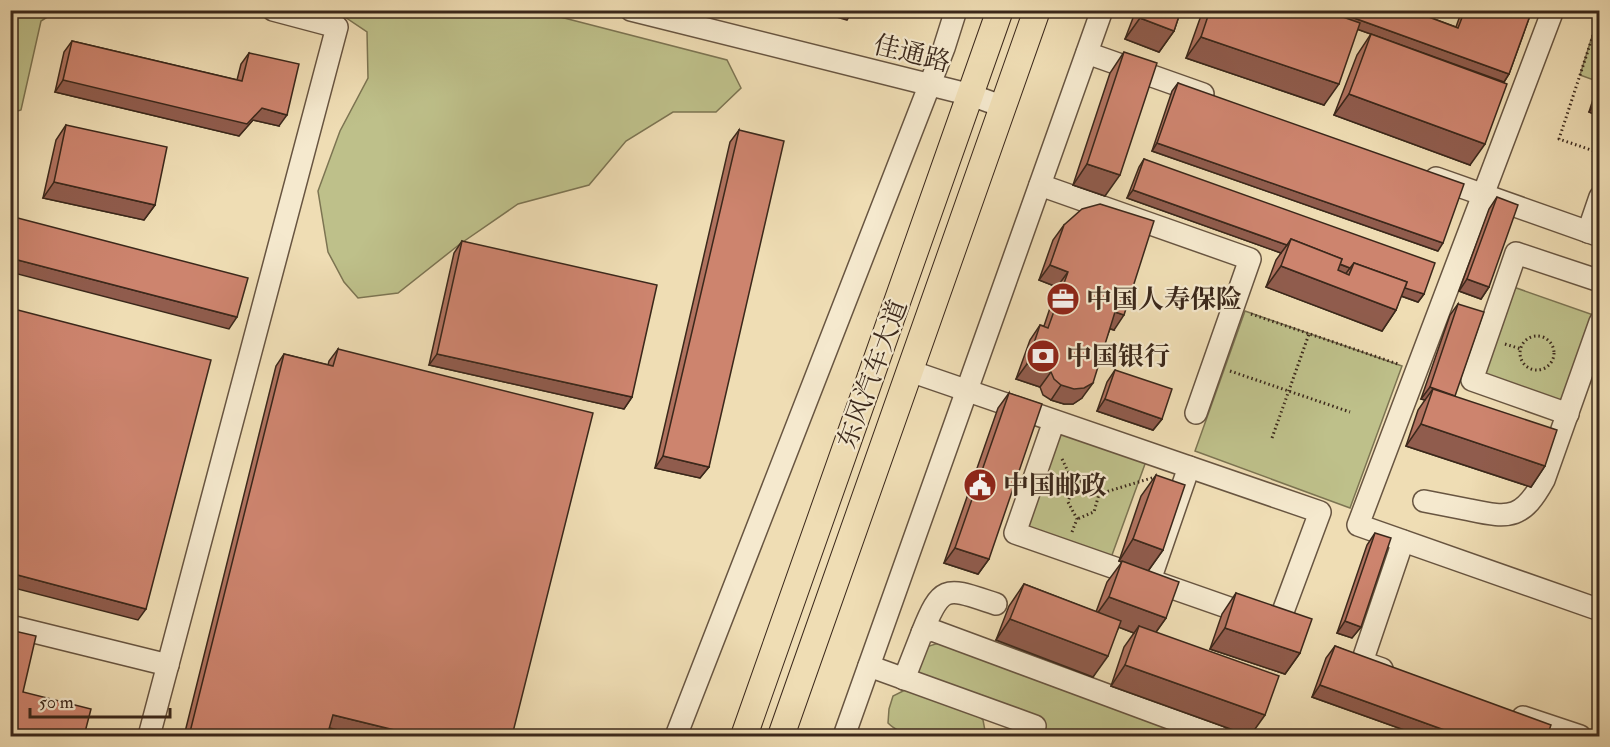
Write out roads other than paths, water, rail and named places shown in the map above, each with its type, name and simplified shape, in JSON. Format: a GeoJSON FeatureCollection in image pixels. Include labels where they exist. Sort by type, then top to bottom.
{"type":"FeatureCollection","features":[{"type":"Feature","properties":{"kind":"main road","name":"东风汽车大道"},"geometry":{"type":"LineString","coordinates":[[744,736],[1000,10]]}},
{"type":"Feature","properties":{"kind":"main road","name":"东风汽车大道"},"geometry":{"type":"LineString","coordinates":[[781,736],[1037,10]]}},
{"type":"Feature","properties":{"kind":"street"},"geometry":{"type":"LineString","coordinates":[[149,736],[337,27],[273,10]]}},
{"type":"Feature","properties":{"kind":"street","name":"佳通路"},"geometry":{"type":"LineString","coordinates":[[631,10],[971,95],[1004,107]]}},
{"type":"Feature","properties":{"kind":"street"},"geometry":{"type":"LineString","coordinates":[[676,736],[956,10]]}},
{"type":"Feature","properties":{"kind":"street"},"geometry":{"type":"LineString","coordinates":[[844,736],[1102,10]]}},
{"type":"Feature","properties":{"kind":"street"},"geometry":{"type":"LineString","coordinates":[[1553,10],[1358,525],[1599,610]]}},
{"type":"Feature","properties":{"kind":"street"},"geometry":{"type":"LineString","coordinates":[[1087,53],[1219,100]]}},
{"type":"Feature","properties":{"kind":"street"},"geometry":{"type":"LineString","coordinates":[[1417,171],[1594,234],[1599,197]]}},
{"type":"Feature","properties":{"kind":"street"},"geometry":{"type":"LineString","coordinates":[[1040,185],[1250,259],[1196,413]]}},
{"type":"Feature","properties":{"kind":"street"},"geometry":{"type":"LineString","coordinates":[[1568,414],[1472,380],[1516,253],[1599,281]]}},
{"type":"Feature","properties":{"kind":"street"},"geometry":{"type":"LineString","coordinates":[[1424,501],[1498,516],[1520,510],[1535,497],[1544,480],[1599,322]]}},
{"type":"Feature","properties":{"kind":"street"},"geometry":{"type":"LineString","coordinates":[[910,371],[1320,512],[1278,625],[1015,533],[1054,421]]}},
{"type":"Feature","properties":{"kind":"street"},"geometry":{"type":"LineString","coordinates":[[1150,580],[1188,467]]}},
{"type":"Feature","properties":{"kind":"street"},"geometry":{"type":"LineString","coordinates":[[1403,541],[1362,662],[1406,677]]}},
{"type":"Feature","properties":{"kind":"street"},"geometry":{"type":"LineString","coordinates":[[903,679],[933,604],[942,595],[958,592],[996,604]]}},
{"type":"Feature","properties":{"kind":"street"},"geometry":{"type":"LineString","coordinates":[[10,626],[168,665]]}},
{"type":"Feature","properties":{"kind":"street"},"geometry":{"type":"LineString","coordinates":[[922,633],[932,630],[1218,736]]}},
{"type":"Feature","properties":{"kind":"street"},"geometry":{"type":"LineString","coordinates":[[868,666],[1035,726],[1032,736]]}},
{"type":"Feature","properties":{"kind":"street"},"geometry":{"type":"LineString","coordinates":[[1504,711],[1580,736]]}},
{"type":"Feature","properties":{"kind":"place","name":"中国人寿保险"},"geometry":{"type":"Point","coordinates":[1063,299]}},
{"type":"Feature","properties":{"kind":"place","name":"中国银行"},"geometry":{"type":"Point","coordinates":[1043,356]}},
{"type":"Feature","properties":{"kind":"place","name":"中国邮政"},"geometry":{"type":"Point","coordinates":[980,485]}}]}
